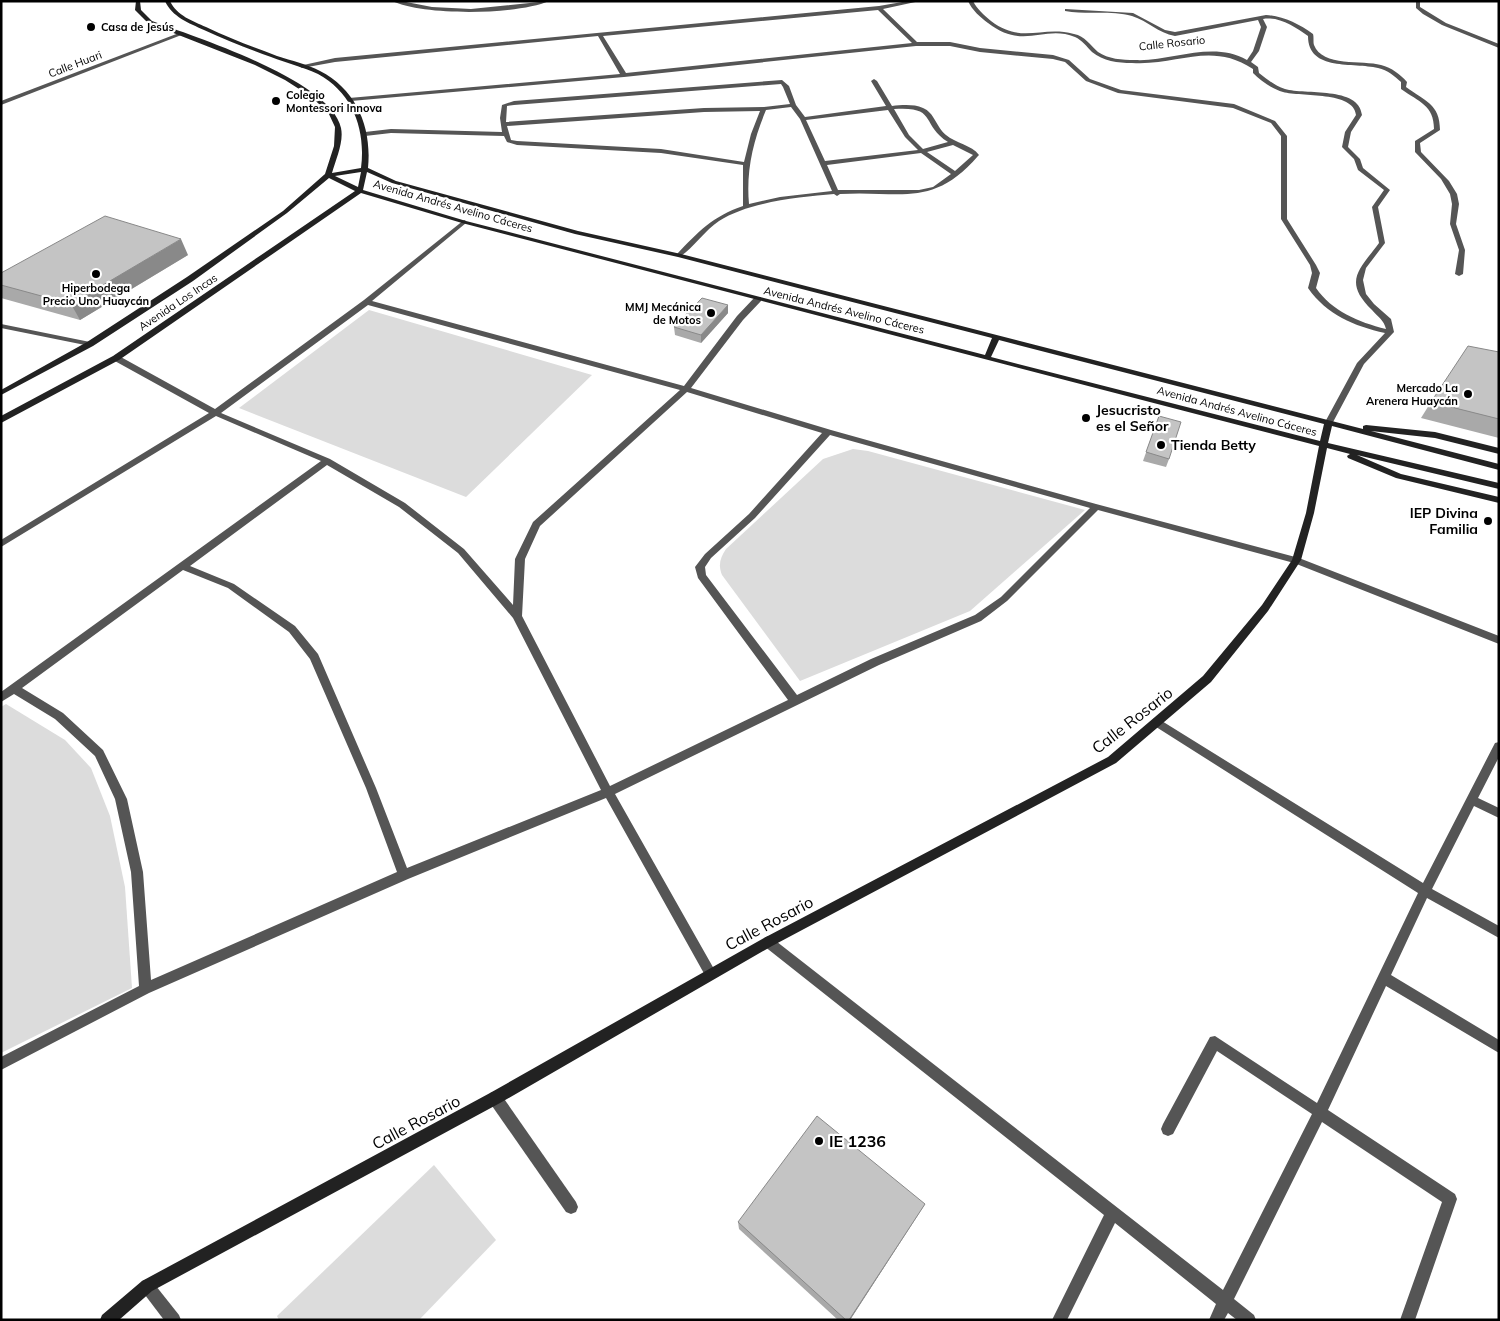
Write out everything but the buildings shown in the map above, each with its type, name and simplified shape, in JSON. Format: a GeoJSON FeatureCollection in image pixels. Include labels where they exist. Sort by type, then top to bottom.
{"type":"FeatureCollection","features":[{"type":"Feature","properties":{"kind":"main road"},"geometry":{"type":"LineString","coordinates":[[138,1],[138,10],[150,22],[275,72],[324,102],[334,115],[338,127],[336,153],[328,175]]}},
{"type":"Feature","properties":{"kind":"main road","name":"Avenida Andrés Avelino Cáceres"},"geometry":{"type":"LineString","coordinates":[[166,1],[175,14],[195,24],[232,41],[302,66],[332,80],[351,99],[361,118],[365,134],[366,169],[360,191]]}},
{"type":"Feature","properties":{"kind":"main road","name":"Avenida Andrés Avelino Cáceres"},"geometry":{"type":"LineString","coordinates":[[328,175],[366,169],[394,182],[568,240],[758,299],[1325,445],[1499,486]]}},
{"type":"Feature","properties":{"kind":"main road","name":"Avenida Andrés Avelino Cáceres"},"geometry":{"type":"LineString","coordinates":[[328,175],[360,191],[464,222],[568,240],[679,255],[1499,467]]}},
{"type":"Feature","properties":{"kind":"main road","name":"Avenida Los Incas"},"geometry":{"type":"LineString","coordinates":[[1,393],[90,344],[198,274],[285,212],[328,175]]}},
{"type":"Feature","properties":{"kind":"main road","name":"Avenida Los Incas"},"geometry":{"type":"LineString","coordinates":[[1,420],[116,358],[360,191]]}},
{"type":"Feature","properties":{"kind":"main road"},"geometry":{"type":"LineString","coordinates":[[987,358],[996,338]]}},
{"type":"Feature","properties":{"kind":"main road","name":"Avenida Andrés Avelino Cáceres"},"geometry":{"type":"LineString","coordinates":[[1328,424],[1435,436],[1499,451]]}},
{"type":"Feature","properties":{"kind":"main road","name":"Calle Rosario"},"geometry":{"type":"LineString","coordinates":[[107,1320],[147,1286],[495,1098],[710,973],[1112,760],[1207,679],[1264,608],[1296,560],[1310,513],[1328,424]]}},
{"type":"Feature","properties":{"kind":"main road","name":"Avenida Andrés Avelino Cáceres"},"geometry":{"type":"LineString","coordinates":[[1325,445],[1399,476],[1499,500]]}},
{"type":"Feature","properties":{"kind":"street"},"geometry":{"type":"LineString","coordinates":[[394,1],[420,7],[479,11],[519,7],[547,1]]}},
{"type":"Feature","properties":{"kind":"street"},"geometry":{"type":"LineString","coordinates":[[634,1],[656,1]]}},
{"type":"Feature","properties":{"kind":"street"},"geometry":{"type":"LineString","coordinates":[[302,66],[335,60],[879,8],[918,1]]}},
{"type":"Feature","properties":{"kind":"street","name":"Calle Rosario"},"geometry":{"type":"LineString","coordinates":[[970,1],[975,10],[1005,33],[1020,37],[1059,33],[1076,35],[1098,54],[1110,58],[1141,62],[1209,52],[1240,58],[1248,62],[1256,68],[1256,73],[1282,90],[1295,93],[1338,96],[1351,101],[1357,106],[1358,118],[1349,131],[1345,147],[1356,156],[1360,162],[1360,169],[1387,190],[1375,204],[1374,212],[1381,230],[1382,242],[1361,272],[1360,288],[1368,302],[1388,321],[1390,332]]}},
{"type":"Feature","properties":{"kind":"street"},"geometry":{"type":"LineString","coordinates":[[1418,1],[1418,7],[1423,13],[1499,46]]}},
{"type":"Feature","properties":{"kind":"street"},"geometry":{"type":"LineString","coordinates":[[879,8],[916,44]]}},
{"type":"Feature","properties":{"kind":"street"},"geometry":{"type":"LineString","coordinates":[[1067,10],[1133,15],[1145,20],[1160,32],[1175,34],[1274,17],[1311,35],[1311,45],[1321,57],[1341,64],[1380,65],[1391,69],[1404,82],[1403,88],[1433,108],[1438,117],[1437,130],[1417,142],[1418,152],[1449,185],[1455,199],[1457,206],[1453,216],[1453,226],[1459,235],[1462,250],[1458,266],[1459,274]]}},
{"type":"Feature","properties":{"kind":"street"},"geometry":{"type":"LineString","coordinates":[[1248,62],[1256,51],[1264,27],[1260,18]]}},
{"type":"Feature","properties":{"kind":"street","name":"Calle Huari"},"geometry":{"type":"LineString","coordinates":[[1,103],[181,34]]}},
{"type":"Feature","properties":{"kind":"street"},"geometry":{"type":"LineString","coordinates":[[599,34],[624,75]]}},
{"type":"Feature","properties":{"kind":"street"},"geometry":{"type":"LineString","coordinates":[[351,99],[624,75],[916,44],[950,44],[980,50],[1053,57],[1067,61],[1088,80],[1120,92],[1234,106],[1273,122],[1284,136],[1284,219],[1313,265],[1316,273],[1312,288],[1318,299],[1358,324],[1390,332],[1361,363],[1328,424]]}},
{"type":"Feature","properties":{"kind":"street"},"geometry":{"type":"LineString","coordinates":[[874,81],[906,136],[924,152],[954,173]]}},
{"type":"Feature","properties":{"kind":"street"},"geometry":{"type":"LineString","coordinates":[[746,164],[662,150],[517,143],[509,141],[505,134],[506,124],[502,110],[505,105],[514,103],[782,82],[786,86],[793,105],[803,119],[825,163],[837,194]]}},
{"type":"Feature","properties":{"kind":"street"},"geometry":{"type":"LineString","coordinates":[[506,124],[704,110],[764,109],[793,105]]}},
{"type":"Feature","properties":{"kind":"street"},"geometry":{"type":"LineString","coordinates":[[679,255],[707,227],[730,212],[762,203],[837,194],[922,191],[935,188],[976,155],[974,152],[953,143],[938,131],[928,112],[920,108],[891,109],[803,119]]}},
{"type":"Feature","properties":{"kind":"street"},"geometry":{"type":"LineString","coordinates":[[746,208],[743,185],[750,140],[764,109]]}},
{"type":"Feature","properties":{"kind":"street"},"geometry":{"type":"LineString","coordinates":[[365,134],[392,131],[505,134]]}},
{"type":"Feature","properties":{"kind":"street"},"geometry":{"type":"LineString","coordinates":[[825,163],[924,152],[953,143]]}},
{"type":"Feature","properties":{"kind":"street"},"geometry":{"type":"LineString","coordinates":[[1,544],[215,413],[367,302],[464,222]]}},
{"type":"Feature","properties":{"kind":"street"},"geometry":{"type":"LineString","coordinates":[[517,616],[520,559],[536,524],[686,389],[740,318],[758,299]]}},
{"type":"Feature","properties":{"kind":"street"},"geometry":{"type":"LineString","coordinates":[[367,302],[686,389],[828,432],[1096,508],[1296,560],[1499,640]]}},
{"type":"Feature","properties":{"kind":"street"},"geometry":{"type":"LineString","coordinates":[[1,326],[90,344]]}},
{"type":"Feature","properties":{"kind":"street"},"geometry":{"type":"LineString","coordinates":[[116,358],[215,413],[327,461],[402,505],[461,551],[517,616],[608,792],[710,973]]}},
{"type":"Feature","properties":{"kind":"street"},"geometry":{"type":"LineString","coordinates":[[796,701],[701,576],[700,567],[708,556],[752,516],[828,432]]}},
{"type":"Feature","properties":{"kind":"street"},"geometry":{"type":"LineString","coordinates":[[1,698],[184,567],[327,461]]}},
{"type":"Feature","properties":{"kind":"street"},"geometry":{"type":"LineString","coordinates":[[1,1064],[146,989],[404,875],[608,792],[875,662],[978,618],[1004,599],[1096,508]]}},
{"type":"Feature","properties":{"kind":"street"},"geometry":{"type":"LineString","coordinates":[[184,567],[231,586],[292,629],[314,657],[371,788],[404,875]]}},
{"type":"Feature","properties":{"kind":"street"},"geometry":{"type":"LineString","coordinates":[[14,689],[59,716],[99,754],[121,798],[137,872],[146,989]]}},
{"type":"Feature","properties":{"kind":"street"},"geometry":{"type":"LineString","coordinates":[[1157,722],[1426,891],[1499,932]]}},
{"type":"Feature","properties":{"kind":"street"},"geometry":{"type":"LineString","coordinates":[[1216,1320],[1499,746]]}},
{"type":"Feature","properties":{"kind":"street"},"geometry":{"type":"LineString","coordinates":[[1471,800],[1499,813]]}},
{"type":"Feature","properties":{"kind":"street"},"geometry":{"type":"LineString","coordinates":[[768,942],[1249,1320]]}},
{"type":"Feature","properties":{"kind":"street"},"geometry":{"type":"LineString","coordinates":[[1385,978],[1499,1047]]}},
{"type":"Feature","properties":{"kind":"street"},"geometry":{"type":"LineString","coordinates":[[1168,1130],[1215,1042],[1450,1199],[1407,1320]]}},
{"type":"Feature","properties":{"kind":"street"},"geometry":{"type":"LineString","coordinates":[[495,1098],[571,1207]]}},
{"type":"Feature","properties":{"kind":"street"},"geometry":{"type":"LineString","coordinates":[[1059,1320],[1112,1214]]}},
{"type":"Feature","properties":{"kind":"street"},"geometry":{"type":"LineString","coordinates":[[147,1286],[174,1320]]}},
{"type":"Feature","properties":{"kind":"shaded area"},"geometry":{"type":"Polygon","coordinates":[[[369,310],[592,375],[466,497],[239,408],[369,310]]]}},
{"type":"Feature","properties":{"kind":"shaded area"},"geometry":{"type":"Polygon","coordinates":[[[853,449],[868,451],[1085,510],[970,611],[800,681],[722,575],[720,562],[726,549],[823,459],[853,449]]]}},
{"type":"Feature","properties":{"kind":"shaded area"},"geometry":{"type":"Polygon","coordinates":[[[6,704],[65,740],[91,768],[110,816],[125,887],[132,988],[1,1053],[1,707],[6,704]]]}},
{"type":"Feature","properties":{"kind":"shaded area"},"geometry":{"type":"Polygon","coordinates":[[[434,1165],[496,1240],[419,1320],[279,1320],[277,1316],[434,1165]]]}},
{"type":"Feature","properties":{"kind":"place","name":"Casa de Jesús"},"geometry":{"type":"Point","coordinates":[91,27]}},
{"type":"Feature","properties":{"kind":"place","name":"Colegio Montessori Innova"},"geometry":{"type":"Point","coordinates":[276,101]}},
{"type":"Feature","properties":{"kind":"place","name":"Hiperbodega Precio Uno Huaycán"},"geometry":{"type":"Point","coordinates":[96,274]}},
{"type":"Feature","properties":{"kind":"place","name":"MMJ Mecánica de Motos"},"geometry":{"type":"Point","coordinates":[711,313]}},
{"type":"Feature","properties":{"kind":"place","name":"Mercado La Arenera Huaycán"},"geometry":{"type":"Point","coordinates":[1468,394]}},
{"type":"Feature","properties":{"kind":"place","name":"Jesucristo es el Señor"},"geometry":{"type":"Point","coordinates":[1086,418]}},
{"type":"Feature","properties":{"kind":"place","name":"Tienda Betty"},"geometry":{"type":"Point","coordinates":[1161,445]}},
{"type":"Feature","properties":{"kind":"place","name":"IEP Divina Familia"},"geometry":{"type":"Point","coordinates":[1488,521]}},
{"type":"Feature","properties":{"kind":"place","name":"IE 1236"},"geometry":{"type":"Point","coordinates":[819,1141]}}]}
